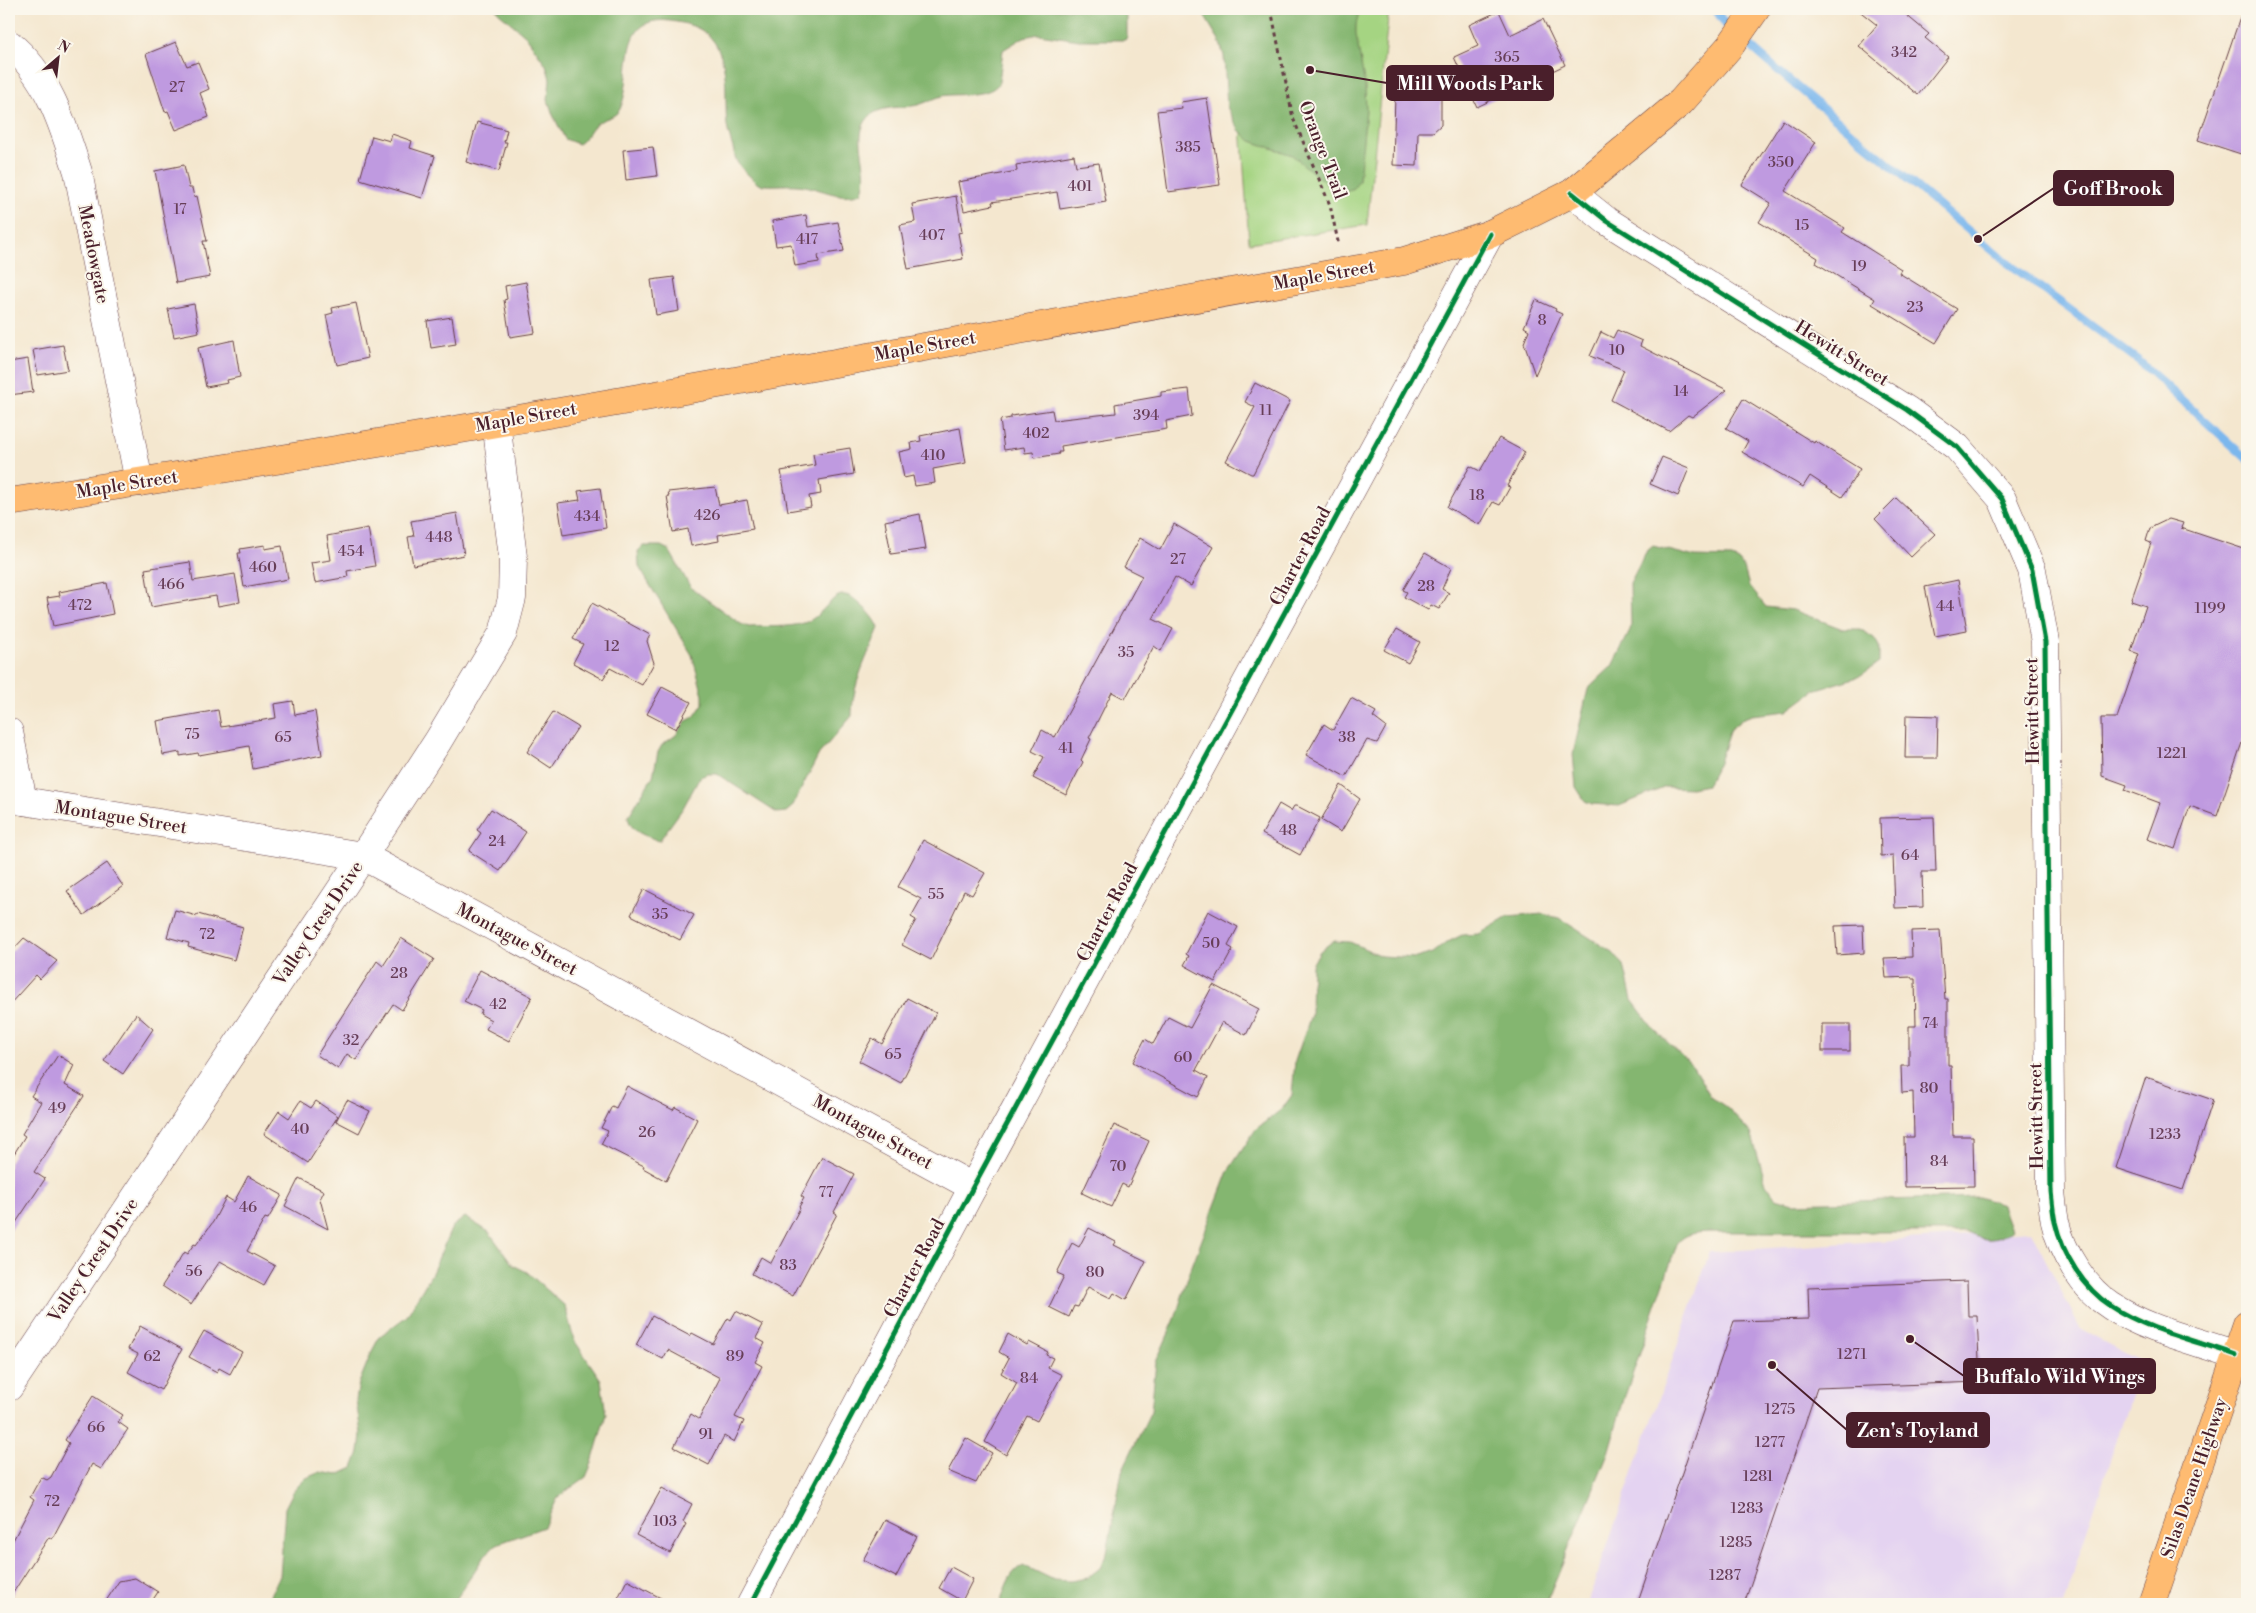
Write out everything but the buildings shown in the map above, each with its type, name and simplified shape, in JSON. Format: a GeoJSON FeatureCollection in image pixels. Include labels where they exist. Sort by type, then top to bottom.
{"type":"FeatureCollection","features":[{"type":"Feature","properties":{"kind":"main road","name":"Maple Street"},"geometry":{"type":"LineString","coordinates":[[9,502],[496,422],[1404,261],[1490,234],[1572,193],[1681,102],[1730,46],[1752,15]]}},
{"type":"Feature","properties":{"kind":"main road","name":"Silas Deane Highway"},"geometry":{"type":"LineString","coordinates":[[2150,1604],[2247,1324]]}},
{"type":"Feature","properties":{"kind":"street","name":"Meadowgate"},"geometry":{"type":"LineString","coordinates":[[9,44],[43,82],[62,122],[78,172],[139,482]]}},
{"type":"Feature","properties":{"kind":"street","name":"Hewitt Street"},"geometry":{"type":"LineString","coordinates":[[1572,193],[1607,222],[1907,410],[1957,447],[2002,499],[2032,570],[2044,642],[2051,1191],[2055,1223],[2068,1255],[2088,1286],[2111,1306],[2144,1323],[2236,1355]]}},
{"type":"Feature","properties":{"kind":"street","name":"Charter Road"},"geometry":{"type":"LineString","coordinates":[[751,1604],[973,1187],[1490,234]]}},
{"type":"Feature","properties":{"kind":"street","name":"Valley Crest Drive"},"geometry":{"type":"LineString","coordinates":[[9,1387],[363,856],[438,741],[503,633],[512,598],[514,557],[496,422]]}},
{"type":"Feature","properties":{"kind":"street"},"geometry":{"type":"LineString","coordinates":[[9,732],[16,807]]}},
{"type":"Feature","properties":{"kind":"street","name":"Montague Street"},"geometry":{"type":"LineString","coordinates":[[16,807],[363,856],[973,1187]]}},
{"type":"Feature","properties":{"kind":"shaded area"},"geometry":{"type":"Polygon","coordinates":[[[2031,1231],[2081,1330],[2142,1362],[2063,1604],[1587,1604],[1710,1252],[2031,1231]]]}},
{"type":"Feature","properties":{"kind":"green space"},"geometry":{"type":"Polygon","coordinates":[[[496,9],[1127,9],[1127,37],[1125,40],[1079,40],[1039,34],[1024,37],[1003,50],[999,82],[990,91],[942,96],[912,106],[877,111],[868,118],[863,126],[861,135],[865,175],[861,193],[840,195],[799,185],[758,184],[744,171],[736,160],[727,129],[722,58],[717,47],[707,34],[692,26],[681,23],[653,21],[641,27],[634,37],[630,50],[624,96],[618,112],[598,122],[578,144],[565,139],[548,100],[550,79],[546,65],[526,36],[496,9]]]}},
{"type":"Feature","properties":{"kind":"green space"},"geometry":{"type":"Polygon","coordinates":[[[1200,9],[1360,9],[1356,25],[1356,35],[1365,86],[1366,110],[1359,180],[1354,188],[1346,192],[1338,191],[1292,155],[1251,141],[1239,130],[1227,107],[1224,56],[1219,40],[1200,9]]]}},
{"type":"Feature","properties":{"kind":"green space"},"geometry":{"type":"Polygon","coordinates":[[[1233,9],[1389,9],[1367,225],[1249,243],[1233,9]]]}},
{"type":"Feature","properties":{"kind":"green space"},"geometry":{"type":"Polygon","coordinates":[[[644,546],[661,546],[669,550],[691,588],[741,624],[749,627],[798,625],[804,623],[813,619],[837,596],[844,595],[851,597],[860,604],[877,624],[879,628],[857,682],[852,716],[819,754],[792,807],[786,812],[777,813],[717,774],[708,774],[700,777],[683,808],[659,841],[639,833],[632,827],[628,817],[653,776],[658,752],[662,745],[676,735],[686,721],[694,717],[703,704],[703,695],[692,655],[639,567],[638,551],[644,546]]]}},
{"type":"Feature","properties":{"kind":"green space"},"geometry":{"type":"Polygon","coordinates":[[[1653,546],[1695,557],[1732,558],[1739,561],[1744,568],[1749,586],[1766,607],[1793,610],[1843,629],[1860,629],[1874,638],[1879,646],[1879,663],[1858,677],[1817,689],[1787,711],[1752,715],[1744,718],[1730,729],[1719,762],[1707,785],[1691,788],[1666,787],[1619,806],[1592,804],[1585,801],[1576,787],[1573,754],[1588,689],[1612,666],[1628,635],[1631,627],[1630,583],[1646,552],[1653,546]]]}},
{"type":"Feature","properties":{"kind":"green space"},"geometry":{"type":"Polygon","coordinates":[[[1543,914],[1559,918],[1612,952],[1624,965],[1632,1000],[1653,1028],[1693,1067],[1711,1097],[1726,1107],[1751,1133],[1766,1184],[1776,1198],[1793,1203],[1978,1197],[2002,1205],[2011,1229],[1994,1239],[1983,1239],[1965,1232],[1725,1232],[1692,1234],[1681,1239],[1677,1244],[1624,1399],[1608,1453],[1546,1604],[1000,1604],[1010,1577],[1023,1565],[1054,1580],[1070,1581],[1087,1578],[1100,1568],[1107,1553],[1122,1471],[1151,1411],[1156,1362],[1175,1319],[1190,1271],[1228,1171],[1256,1129],[1282,1109],[1292,1095],[1295,1061],[1311,1015],[1312,965],[1320,951],[1333,941],[1350,942],[1381,956],[1416,958],[1433,953],[1446,943],[1462,935],[1479,934],[1508,917],[1543,914]]]}},
{"type":"Feature","properties":{"kind":"green space"},"geometry":{"type":"Polygon","coordinates":[[[465,1217],[489,1232],[513,1265],[527,1272],[565,1306],[574,1340],[601,1380],[606,1414],[586,1477],[558,1497],[544,1527],[497,1544],[485,1555],[453,1604],[265,1604],[280,1576],[285,1508],[293,1492],[304,1479],[320,1472],[338,1475],[353,1468],[359,1452],[361,1434],[356,1400],[359,1383],[372,1351],[380,1336],[407,1316],[432,1273],[452,1227],[465,1217]]]}},
{"type":"Feature","properties":{"kind":"waterway"},"geometry":{"type":"LineString","coordinates":[[1715,9],[1725,24],[1789,80],[2005,261],[2139,361],[2247,459]]}},
{"type":"Feature","properties":{"kind":"cycle path"},"geometry":{"type":"LineString","coordinates":[[1572,193],[1607,221],[1907,410],[1957,447],[2002,499],[2032,570],[2045,642],[2051,1191],[2058,1234],[2069,1258],[2083,1280],[2101,1299],[2111,1306],[2140,1322],[2236,1355]]}},
{"type":"Feature","properties":{"kind":"cycle path"},"geometry":{"type":"LineString","coordinates":[[751,1604],[973,1187],[1490,234]]}},
{"type":"Feature","properties":{"kind":"place","name":"Mill Woods Park"},"geometry":{"type":"Point","coordinates":[1310,70]}},
{"type":"Feature","properties":{"kind":"place","name":"Goff Brook"},"geometry":{"type":"Point","coordinates":[1978,239]}},
{"type":"Feature","properties":{"kind":"place","name":"Buffalo Wild Wings"},"geometry":{"type":"Point","coordinates":[1910,1339]}},
{"type":"Feature","properties":{"kind":"place","name":"Zen's Toyland"},"geometry":{"type":"Point","coordinates":[1772,1365]}}]}
